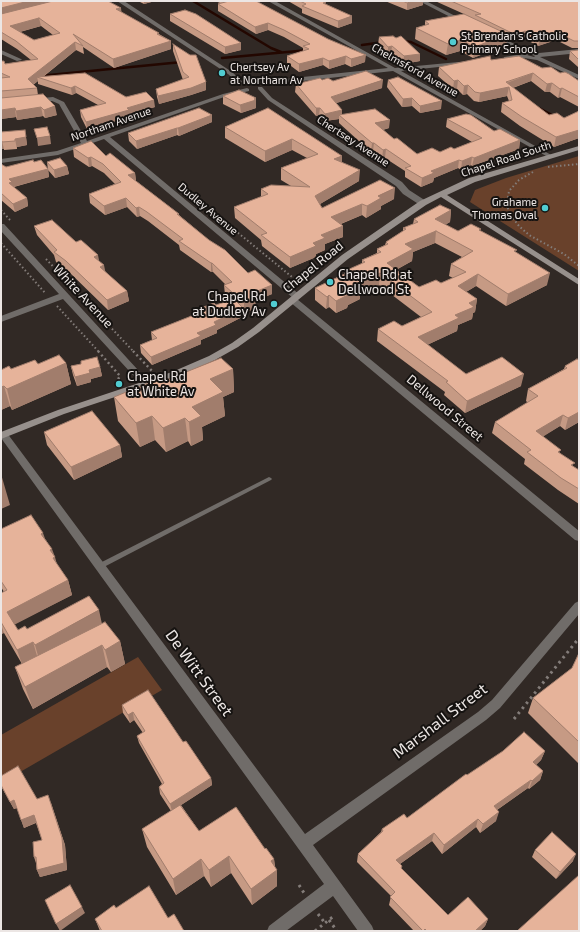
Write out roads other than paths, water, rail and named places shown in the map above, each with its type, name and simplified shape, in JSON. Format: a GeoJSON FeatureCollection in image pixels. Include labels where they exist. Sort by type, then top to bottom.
{"type":"FeatureCollection","features":[{"type":"Feature","properties":{"kind":"main road","name":"Chapel Road South"},"geometry":{"type":"LineString","coordinates":[[441,194],[480,178],[579,148]]}},
{"type":"Feature","properties":{"kind":"main road","name":"Chapel Road"},"geometry":{"type":"LineString","coordinates":[[2,436],[61,412],[186,370],[224,352],[256,330],[349,254],[423,203],[441,194]]}},
{"type":"Feature","properties":{"kind":"main road"},"geometry":{"type":"LineString","coordinates":[[441,194],[579,283]]}},
{"type":"Feature","properties":{"kind":"street"},"geometry":{"type":"LineString","coordinates":[[121,1],[230,73],[252,82],[284,81],[474,62]]}},
{"type":"Feature","properties":{"kind":"street","name":"Chelmsford Avenue"},"geometry":{"type":"LineString","coordinates":[[271,1],[550,156]]}},
{"type":"Feature","properties":{"kind":"street"},"geometry":{"type":"LineString","coordinates":[[422,1],[468,24]]}},
{"type":"Feature","properties":{"kind":"street"},"geometry":{"type":"LineString","coordinates":[[489,34],[526,54]]}},
{"type":"Feature","properties":{"kind":"street"},"geometry":{"type":"LineString","coordinates":[[538,57],[579,51]]}},
{"type":"Feature","properties":{"kind":"street"},"geometry":{"type":"LineString","coordinates":[[1,52],[19,60]]}},
{"type":"Feature","properties":{"kind":"street"},"geometry":{"type":"LineString","coordinates":[[496,59],[534,53],[538,57],[579,77]]}},
{"type":"Feature","properties":{"kind":"street"},"geometry":{"type":"LineString","coordinates":[[230,73],[241,85]]}},
{"type":"Feature","properties":{"kind":"street"},"geometry":{"type":"LineString","coordinates":[[260,87],[284,81]]}},
{"type":"Feature","properties":{"kind":"street","name":"Northam Avenue"},"geometry":{"type":"LineString","coordinates":[[225,95],[241,85],[252,82]]}},
{"type":"Feature","properties":{"kind":"street","name":"Chertsey Avenue"},"geometry":{"type":"LineString","coordinates":[[252,82],[259,84],[270,99]]}},
{"type":"Feature","properties":{"kind":"street","name":"Chertsey Avenue"},"geometry":{"type":"LineString","coordinates":[[241,85],[242,89],[270,99],[399,184],[406,192],[423,203]]}},
{"type":"Feature","properties":{"kind":"street","name":"Northam Avenue"},"geometry":{"type":"LineString","coordinates":[[1,161],[48,156],[225,95],[248,91],[260,87]]}},
{"type":"Feature","properties":{"kind":"street"},"geometry":{"type":"LineString","coordinates":[[25,101],[49,99],[60,101],[71,116],[86,144]]}},
{"type":"Feature","properties":{"kind":"street","name":"Dudley Avenue"},"geometry":{"type":"LineString","coordinates":[[105,137],[295,299]]}},
{"type":"Feature","properties":{"kind":"street","name":"White Avenue"},"geometry":{"type":"LineString","coordinates":[[1,226],[146,384]]}},
{"type":"Feature","properties":{"kind":"street"},"geometry":{"type":"LineString","coordinates":[[1,319],[65,295]]}},
{"type":"Feature","properties":{"kind":"street","name":"Dellwood Street"},"geometry":{"type":"LineString","coordinates":[[295,299],[579,538]]}},
{"type":"Feature","properties":{"kind":"street","name":"De Witt Street"},"geometry":{"type":"LineString","coordinates":[[2,436],[100,566],[367,931]]}},
{"type":"Feature","properties":{"kind":"street","name":"Marshall Street"},"geometry":{"type":"LineString","coordinates":[[304,843],[468,726],[496,704],[579,606]]}},
{"type":"Feature","properties":{"kind":"street"},"geometry":{"type":"LineString","coordinates":[[274,931],[334,886]]}},
{"type":"Feature","properties":{"kind":"lane"},"geometry":{"type":"LineString","coordinates":[[100,566],[269,479]]}},
{"type":"Feature","properties":{"kind":"waterway"},"geometry":{"type":"LineString","coordinates":[[193,1],[271,48],[281,52]]}},
{"type":"Feature","properties":{"kind":"waterway"},"geometry":{"type":"LineString","coordinates":[[402,41],[411,42],[446,59]]}},
{"type":"Feature","properties":{"kind":"waterway"},"geometry":{"type":"LineString","coordinates":[[362,45],[384,42]]}},
{"type":"Feature","properties":{"kind":"waterway"},"geometry":{"type":"LineString","coordinates":[[222,58],[309,50]]}},
{"type":"Feature","properties":{"kind":"waterway"},"geometry":{"type":"LineString","coordinates":[[39,76],[182,62]]}},
{"type":"Feature","properties":{"kind":"waterway"},"geometry":{"type":"LineString","coordinates":[[535,106],[556,117]]}},
{"type":"Feature","properties":{"kind":"place","name":"St Brendan's Catholic Primary School"},"geometry":{"type":"Point","coordinates":[453,42]}},
{"type":"Feature","properties":{"kind":"place","name":"Chertsey Av at Northam Av"},"geometry":{"type":"Point","coordinates":[222,73]}},
{"type":"Feature","properties":{"kind":"place","name":"Grahame Thomas Oval"},"geometry":{"type":"Point","coordinates":[545,208]}},
{"type":"Feature","properties":{"kind":"place","name":"Chapel Rd at Dellwood St"},"geometry":{"type":"Point","coordinates":[330,282]}},
{"type":"Feature","properties":{"kind":"place","name":"Chapel Rd at Dudley Av"},"geometry":{"type":"Point","coordinates":[274,304]}},
{"type":"Feature","properties":{"kind":"place","name":"Chapel Rd at White Av"},"geometry":{"type":"Point","coordinates":[119,384]}}]}
